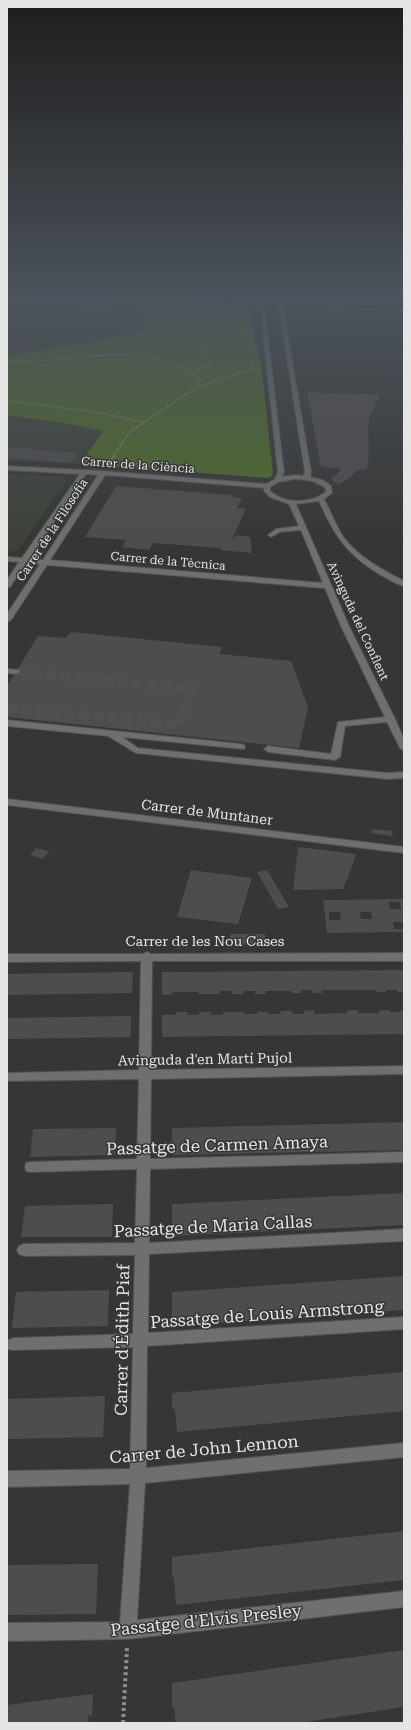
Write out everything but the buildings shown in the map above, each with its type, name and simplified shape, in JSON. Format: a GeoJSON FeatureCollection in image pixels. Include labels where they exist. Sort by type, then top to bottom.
{"type":"FeatureCollection","features":[{"type":"Feature","properties":{"kind":"street"},"geometry":{"type":"LineString","coordinates":[[270,380],[281,472],[278,479]]}},
{"type":"Feature","properties":{"kind":"street"},"geometry":{"type":"LineString","coordinates":[[293,380],[308,472],[306,478]]}},
{"type":"Feature","properties":{"kind":"street","name":"Carrer de la Ciència"},"geometry":{"type":"LineString","coordinates":[[7,468],[103,473],[267,486]]}},
{"type":"Feature","properties":{"kind":"street","name":"Carrer de la Filosofia"},"geometry":{"type":"LineString","coordinates":[[7,585],[84,472]]}},
{"type":"Feature","properties":{"kind":"street","name":"Carrer de la Filosofia"},"geometry":{"type":"LineString","coordinates":[[7,620],[103,473]]}},
{"type":"Feature","properties":{"kind":"street"},"geometry":{"type":"LineString","coordinates":[[295,477],[306,478],[318,480],[328,486],[329,493],[321,498],[304,502],[292,502],[272,496],[267,491],[267,486],[278,479],[295,477]]}},
{"type":"Feature","properties":{"kind":"street"},"geometry":{"type":"LineString","coordinates":[[321,498],[336,532],[358,556],[387,576],[404,584]]}},
{"type":"Feature","properties":{"kind":"street","name":"Avinguda del Conflent"},"geometry":{"type":"LineString","coordinates":[[292,502],[354,645],[404,748]]}},
{"type":"Feature","properties":{"kind":"street"},"geometry":{"type":"LineString","coordinates":[[271,535],[278,530],[304,528]]}},
{"type":"Feature","properties":{"kind":"street","name":"Carrer de la Tècnica"},"geometry":{"type":"LineString","coordinates":[[7,559],[328,586]]}},
{"type":"Feature","properties":{"kind":"street"},"geometry":{"type":"LineString","coordinates":[[7,671],[16,672]]}},
{"type":"Feature","properties":{"kind":"street"},"geometry":{"type":"LineString","coordinates":[[268,749],[335,757],[341,724],[391,719]]}},
{"type":"Feature","properties":{"kind":"street"},"geometry":{"type":"LineString","coordinates":[[7,723],[241,747]]}},
{"type":"Feature","properties":{"kind":"street"},"geometry":{"type":"LineString","coordinates":[[109,733],[136,750],[388,776],[404,775]]}},
{"type":"Feature","properties":{"kind":"street","name":"Carrer de Muntaner"},"geometry":{"type":"LineString","coordinates":[[7,802],[404,850]]}},
{"type":"Feature","properties":{"kind":"street","name":"Carrer de les Nou Cases"},"geometry":{"type":"LineString","coordinates":[[7,958],[147,956],[404,957]]}},
{"type":"Feature","properties":{"kind":"street","name":"Carrer d'Édith Piaf"},"geometry":{"type":"LineString","coordinates":[[128,1630],[138,1476],[142,1164],[147,956]]}},
{"type":"Feature","properties":{"kind":"street","name":"Avinguda d'en Martí Pujol"},"geometry":{"type":"LineString","coordinates":[[7,1077],[404,1070]]}},
{"type":"Feature","properties":{"kind":"street","name":"Passatge de Carmen Amaya"},"geometry":{"type":"LineString","coordinates":[[31,1167],[404,1157]]}},
{"type":"Feature","properties":{"kind":"street","name":"Passatge de Maria Callas"},"geometry":{"type":"LineString","coordinates":[[24,1250],[141,1249],[404,1235]]}},
{"type":"Feature","properties":{"kind":"street","name":"Passatge de Louis Armstrong"},"geometry":{"type":"LineString","coordinates":[[13,1344],[140,1340],[404,1323]]}},
{"type":"Feature","properties":{"kind":"street","name":"Carrer de John Lennon"},"geometry":{"type":"LineString","coordinates":[[7,1479],[138,1476],[404,1450]]}},
{"type":"Feature","properties":{"kind":"street","name":"Passatge d'Elvis Presley"},"geometry":{"type":"LineString","coordinates":[[7,1632],[128,1630],[404,1599]]}},
{"type":"Feature","properties":{"kind":"path"},"geometry":{"type":"LineString","coordinates":[[197,387],[200,380]]}},
{"type":"Feature","properties":{"kind":"path"},"geometry":{"type":"LineString","coordinates":[[103,473],[128,434],[197,387],[218,380]]}},
{"type":"Feature","properties":{"kind":"path"},"geometry":{"type":"LineString","coordinates":[[7,401],[90,411],[144,422]]}},
{"type":"Feature","properties":{"kind":"path"},"geometry":{"type":"LineString","coordinates":[[123,1723],[128,1630]]}},
{"type":"Feature","properties":{"kind":"shaded area"},"geometry":{"type":"Polygon","coordinates":[[[7,415],[103,431],[80,464],[7,460],[7,415]]]}},
{"type":"Feature","properties":{"kind":"shaded area"},"geometry":{"type":"Polygon","coordinates":[[[7,474],[61,477],[65,480],[65,483],[18,550],[7,552],[7,474]]]}},
{"type":"Feature","properties":{"kind":"green space"},"geometry":{"type":"Polygon","coordinates":[[[7,380],[263,380],[273,474],[268,478],[80,464],[103,431],[7,415],[7,380]]]}},
{"type":"Feature","properties":{"kind":"tunnel"},"geometry":{"type":"LineString","coordinates":[[7,708],[179,725],[192,689],[16,672]]}}]}
